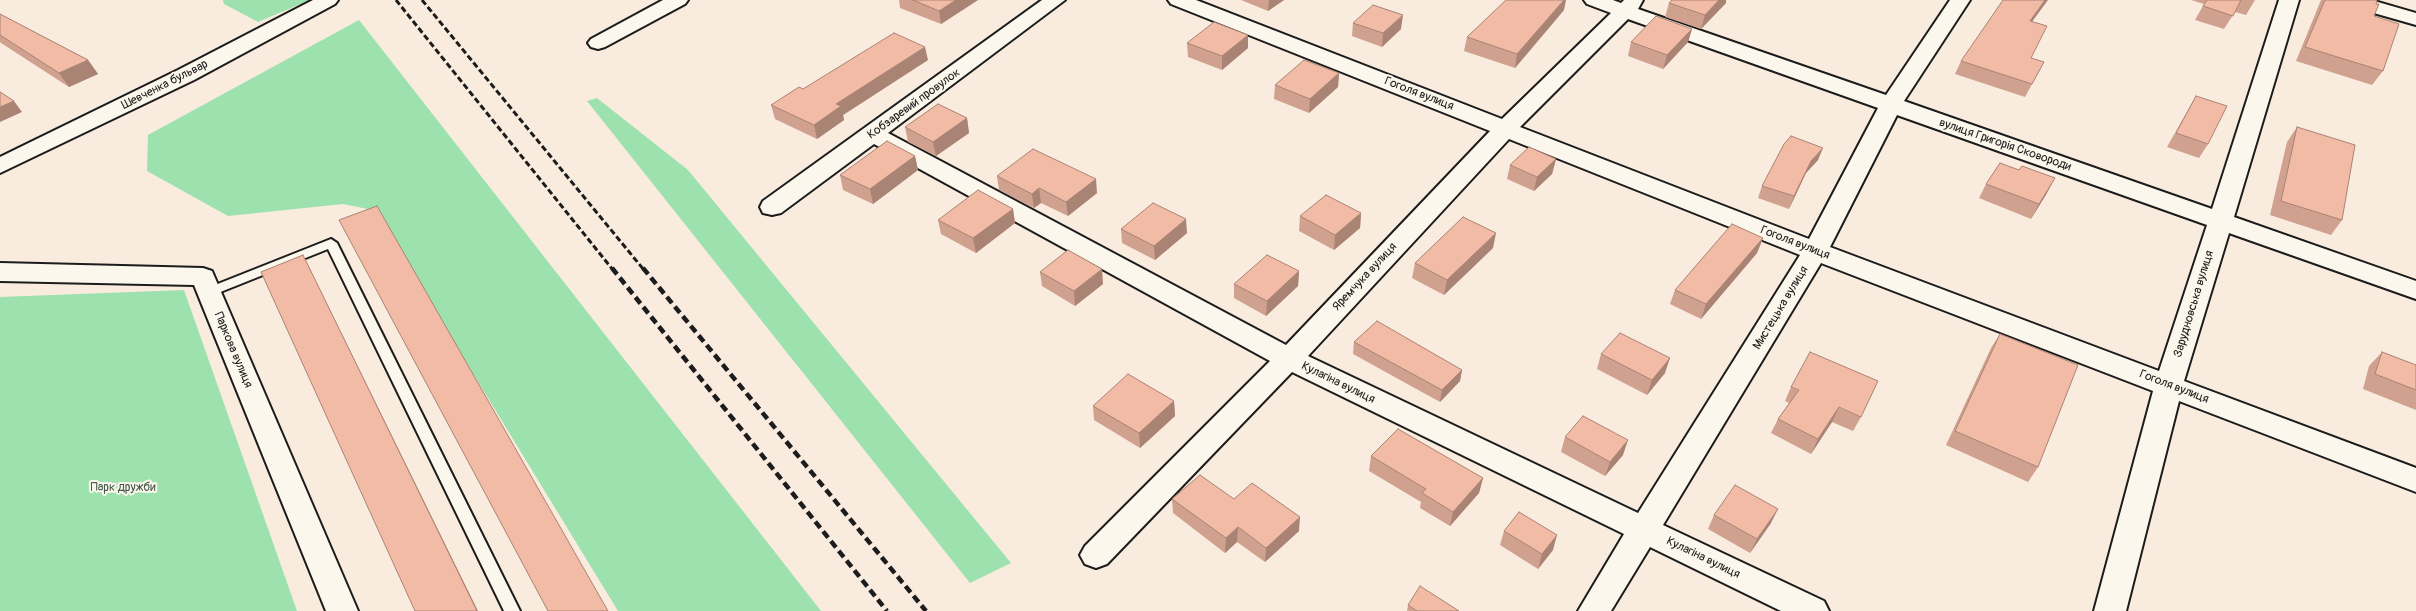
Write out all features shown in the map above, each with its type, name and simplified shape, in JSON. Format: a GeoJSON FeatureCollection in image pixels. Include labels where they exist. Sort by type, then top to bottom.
{"type":"FeatureCollection","features":[{"type":"Feature","properties":{"kind":"street","name":"Шевченка бульвар"},"geometry":{"type":"LineString","coordinates":[[0,166],[186,75],[328,0]]}},
{"type":"Feature","properties":{"kind":"street"},"geometry":{"type":"LineString","coordinates":[[598,43],[678,0]]}},
{"type":"Feature","properties":{"kind":"street","name":"Кобзаревий провулок"},"geometry":{"type":"LineString","coordinates":[[772,207],[1055,0]]}},
{"type":"Feature","properties":{"kind":"street","name":"Гоголя вулиця"},"geometry":{"type":"LineString","coordinates":[[1178,0],[1815,251],[2416,480]]}},
{"type":"Feature","properties":{"kind":"street","name":"вулиця Григорія Сковороди"},"geometry":{"type":"LineString","coordinates":[[1594,0],[1630,6],[1891,104],[2416,290]]}},
{"type":"Feature","properties":{"kind":"street","name":"Мистецька вулиця"},"geometry":{"type":"LineString","coordinates":[[1594,611],[1815,251],[1891,104],[1960,0]]}},
{"type":"Feature","properties":{"kind":"street","name":"Зарудновська вулиця"},"geometry":{"type":"LineString","coordinates":[[2110,611],[2169,385],[2289,0]]}},
{"type":"Feature","properties":{"kind":"street"},"geometry":{"type":"LineString","coordinates":[[2349,0],[2416,19]]}},
{"type":"Feature","properties":{"kind":"street","name":"Яремчука вулиця"},"geometry":{"type":"LineString","coordinates":[[1096,555],[1289,359],[1506,128],[1630,6]]}},
{"type":"Feature","properties":{"kind":"street","name":"Кулагіна вулиця"},"geometry":{"type":"LineString","coordinates":[[873,134],[1289,359],[1813,611]]}},
{"type":"Feature","properties":{"kind":"street","name":"Паркова вулиця"},"geometry":{"type":"LineString","coordinates":[[0,272],[203,277],[342,611]]}},
{"type":"Feature","properties":{"kind":"lane"},"geometry":{"type":"LineString","coordinates":[[209,292],[331,243],[512,611]]}},
{"type":"Feature","properties":{"kind":"green space"},"geometry":{"type":"Polygon","coordinates":[[[223,0],[310,0],[258,22],[224,4],[223,0]]]}},
{"type":"Feature","properties":{"kind":"green space"},"geometry":{"type":"Polygon","coordinates":[[[359,20],[821,611],[618,611],[373,210],[343,204],[228,216],[147,171],[148,135],[359,20]]]}},
{"type":"Feature","properties":{"kind":"green space"},"geometry":{"type":"Polygon","coordinates":[[[597,98],[688,170],[1011,563],[970,583],[587,101],[597,98]]]}},
{"type":"Feature","properties":{"kind":"green space","name":"Парк дружби"},"geometry":{"type":"Polygon","coordinates":[[[184,290],[297,611],[0,611],[0,297],[184,290]]]}},
{"type":"Feature","properties":{"kind":"building"},"geometry":{"type":"Polygon","coordinates":[[[913,0],[956,0],[939,11],[913,0]]]}},
{"type":"Feature","properties":{"kind":"building"},"geometry":{"type":"Polygon","coordinates":[[[1506,0],[1564,0],[1517,54],[1467,37],[1506,0]]]}},
{"type":"Feature","properties":{"kind":"building"},"geometry":{"type":"Polygon","coordinates":[[[1672,0],[1719,0],[1705,15],[1669,3],[1672,0]]]}},
{"type":"Feature","properties":{"kind":"building"},"geometry":{"type":"Polygon","coordinates":[[[2003,0],[2045,0],[2030,21],[2047,26],[2031,58],[2044,62],[2032,84],[1961,61],[2003,0]]]}},
{"type":"Feature","properties":{"kind":"building"},"geometry":{"type":"Polygon","coordinates":[[[2207,0],[2241,0],[2233,16],[2203,6],[2207,0]]]}},
{"type":"Feature","properties":{"kind":"building"},"geometry":{"type":"Polygon","coordinates":[[[2325,0],[2377,0],[2376,4],[2379,4],[2374,16],[2399,24],[2383,71],[2305,47],[2325,0]]]}},
{"type":"Feature","properties":{"kind":"building"},"geometry":{"type":"Polygon","coordinates":[[[1373,5],[1403,15],[1383,33],[1353,23],[1373,5]]]}},
{"type":"Feature","properties":{"kind":"building"},"geometry":{"type":"Polygon","coordinates":[[[0,14],[88,60],[59,73],[0,35],[0,14]]]}},
{"type":"Feature","properties":{"kind":"building"},"geometry":{"type":"Polygon","coordinates":[[[1656,16],[1692,29],[1667,55],[1631,42],[1656,16]]]}},
{"type":"Feature","properties":{"kind":"building"},"geometry":{"type":"Polygon","coordinates":[[[1214,22],[1248,35],[1222,56],[1187,43],[1214,22]]]}},
{"type":"Feature","properties":{"kind":"building"},"geometry":{"type":"Polygon","coordinates":[[[894,33],[925,47],[836,104],[841,106],[814,125],[771,105],[799,87],[803,89],[894,33]]]}},
{"type":"Feature","properties":{"kind":"building"},"geometry":{"type":"Polygon","coordinates":[[[1304,60],[1339,73],[1310,99],[1275,85],[1304,60]]]}},
{"type":"Feature","properties":{"kind":"building"},"geometry":{"type":"Polygon","coordinates":[[[0,92],[14,101],[0,107],[0,92]]]}},
{"type":"Feature","properties":{"kind":"building"},"geometry":{"type":"Polygon","coordinates":[[[2196,96],[2227,106],[2208,144],[2176,133],[2196,96]]]}},
{"type":"Feature","properties":{"kind":"building"},"geometry":{"type":"Polygon","coordinates":[[[938,104],[967,118],[933,142],[905,127],[938,104]]]}},
{"type":"Feature","properties":{"kind":"building"},"geometry":{"type":"Polygon","coordinates":[[[2297,127],[2355,145],[2342,220],[2281,201],[2297,127]]]}},
{"type":"Feature","properties":{"kind":"building"},"geometry":{"type":"Polygon","coordinates":[[[1791,136],[1823,148],[1811,161],[1794,196],[1762,186],[1784,144],[1791,136]]]}},
{"type":"Feature","properties":{"kind":"building"},"geometry":{"type":"Polygon","coordinates":[[[887,141],[915,156],[870,189],[840,175],[887,141]]]}},
{"type":"Feature","properties":{"kind":"building"},"geometry":{"type":"Polygon","coordinates":[[[1529,147],[1556,159],[1537,177],[1510,165],[1529,147]]]}},
{"type":"Feature","properties":{"kind":"building"},"geometry":{"type":"Polygon","coordinates":[[[1033,149],[1096,179],[1066,202],[1039,188],[1032,194],[997,176],[1033,149]]]}},
{"type":"Feature","properties":{"kind":"building"},"geometry":{"type":"Polygon","coordinates":[[[2000,163],[2019,170],[2022,166],[2055,178],[2039,204],[1986,184],[2000,163]]]}},
{"type":"Feature","properties":{"kind":"building"},"geometry":{"type":"Polygon","coordinates":[[[978,190],[1013,209],[973,238],[938,220],[978,190]]]}},
{"type":"Feature","properties":{"kind":"building"},"geometry":{"type":"Polygon","coordinates":[[[1326,195],[1361,213],[1335,235],[1300,216],[1326,195]]]}},
{"type":"Feature","properties":{"kind":"building"},"geometry":{"type":"Polygon","coordinates":[[[1153,203],[1186,219],[1154,246],[1121,229],[1153,203]]]}},
{"type":"Feature","properties":{"kind":"building"},"geometry":{"type":"Polygon","coordinates":[[[377,206],[608,611],[548,611],[339,220],[377,206]]]}},
{"type":"Feature","properties":{"kind":"building"},"geometry":{"type":"Polygon","coordinates":[[[1463,217],[1496,233],[1447,280],[1415,263],[1463,217]]]}},
{"type":"Feature","properties":{"kind":"building"},"geometry":{"type":"Polygon","coordinates":[[[1732,224],[1763,238],[1706,304],[1675,290],[1732,224]]]}},
{"type":"Feature","properties":{"kind":"building"},"geometry":{"type":"Polygon","coordinates":[[[1068,250],[1102,269],[1074,291],[1040,272],[1068,250]]]}},
{"type":"Feature","properties":{"kind":"building"},"geometry":{"type":"Polygon","coordinates":[[[303,255],[477,611],[415,611],[261,272],[303,255]]]}},
{"type":"Feature","properties":{"kind":"building"},"geometry":{"type":"Polygon","coordinates":[[[1267,255],[1299,271],[1267,301],[1234,284],[1267,255]]]}},
{"type":"Feature","properties":{"kind":"building"},"geometry":{"type":"Polygon","coordinates":[[[1377,321],[1462,370],[1442,390],[1354,342],[1377,321]]]}},
{"type":"Feature","properties":{"kind":"building"},"geometry":{"type":"Polygon","coordinates":[[[1620,333],[1670,358],[1652,380],[1601,354],[1620,333]]]}},
{"type":"Feature","properties":{"kind":"building"},"geometry":{"type":"Polygon","coordinates":[[[2000,334],[2078,365],[2038,467],[1955,431],[2000,334]]]}},
{"type":"Feature","properties":{"kind":"building"},"geometry":{"type":"Polygon","coordinates":[[[1810,352],[1878,381],[1861,417],[1839,407],[1818,439],[1778,419],[1799,390],[1791,387],[1810,352]]]}},
{"type":"Feature","properties":{"kind":"building"},"geometry":{"type":"Polygon","coordinates":[[[2382,352],[2416,365],[2416,390],[2375,374],[2382,352]]]}},
{"type":"Feature","properties":{"kind":"building"},"geometry":{"type":"Polygon","coordinates":[[[1128,374],[1174,401],[1139,433],[1093,406],[1128,374]]]}},
{"type":"Feature","properties":{"kind":"building"},"geometry":{"type":"Polygon","coordinates":[[[1583,416],[1628,440],[1610,462],[1565,437],[1583,416]]]}},
{"type":"Feature","properties":{"kind":"building"},"geometry":{"type":"Polygon","coordinates":[[[1398,429],[1483,478],[1453,512],[1422,493],[1426,489],[1371,456],[1398,429]]]}},
{"type":"Feature","properties":{"kind":"building"},"geometry":{"type":"Polygon","coordinates":[[[1200,475],[1234,499],[1252,483],[1300,517],[1266,548],[1238,527],[1226,538],[1172,499],[1200,475]]]}},
{"type":"Feature","properties":{"kind":"building"},"geometry":{"type":"Polygon","coordinates":[[[1735,485],[1778,509],[1757,539],[1714,515],[1735,485]]]}},
{"type":"Feature","properties":{"kind":"building"},"geometry":{"type":"Polygon","coordinates":[[[1519,512],[1557,535],[1542,554],[1504,531],[1519,512]]]}},
{"type":"Feature","properties":{"kind":"building"},"geometry":{"type":"Polygon","coordinates":[[[1420,586],[1459,611],[1417,611],[1408,605],[1420,586]]]}},
{"type":"Feature","properties":{"kind":"railway"},"geometry":{"type":"LineString","coordinates":[[396,0],[613,270]]}},
{"type":"Feature","properties":{"kind":"railway"},"geometry":{"type":"LineString","coordinates":[[422,0],[644,270]]}},
{"type":"Feature","properties":{"kind":"railway"},"geometry":{"type":"LineString","coordinates":[[612,268],[887,611]]}},
{"type":"Feature","properties":{"kind":"railway"},"geometry":{"type":"LineString","coordinates":[[643,268],[926,611]]}}]}
